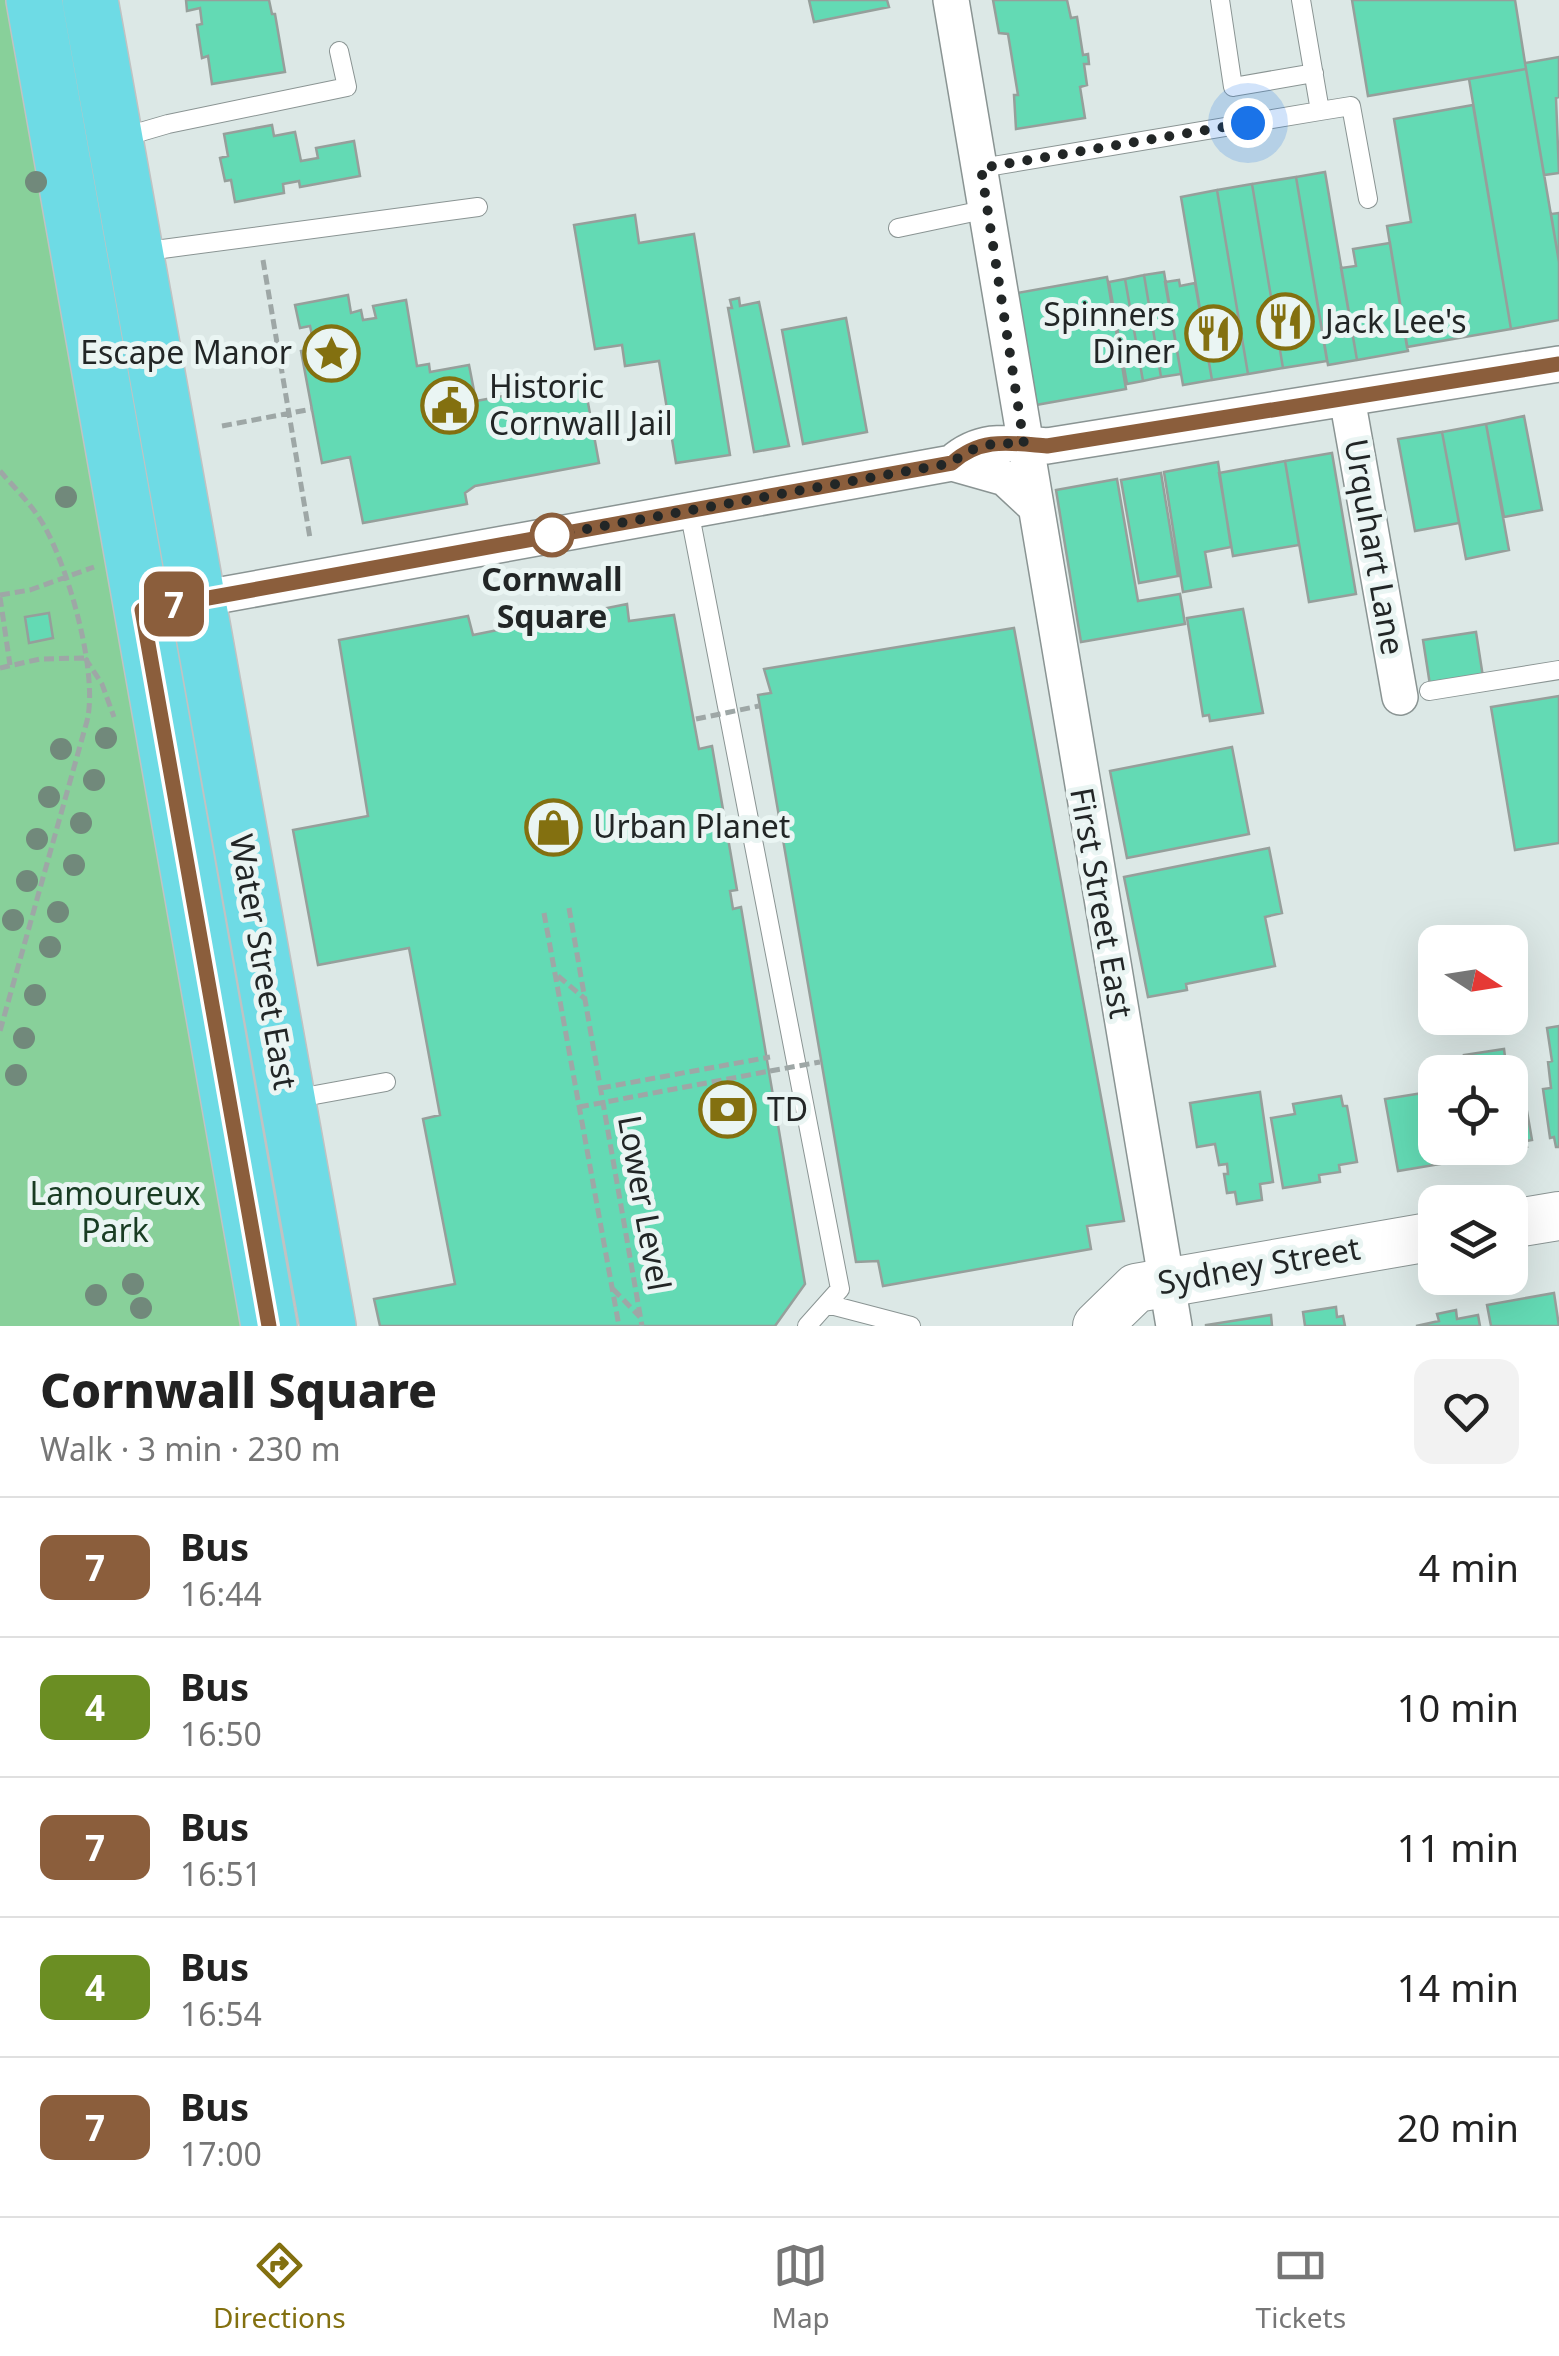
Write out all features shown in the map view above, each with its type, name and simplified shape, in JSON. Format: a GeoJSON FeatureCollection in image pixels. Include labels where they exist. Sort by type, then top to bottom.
{"type":"FeatureCollection","features":[{"type":"Feature","properties":{"kind":"main road"},"geometry":{"type":"LineString","coordinates":[[34,0],[88,147],[108,256]]}},
{"type":"Feature","properties":{"kind":"main road"},"geometry":{"type":"LineString","coordinates":[[88,147],[90,0]]}},
{"type":"Feature","properties":{"kind":"main road","name":"Water Street East"},"geometry":{"type":"LineString","coordinates":[[108,256],[197,599],[328,1326]]}},
{"type":"Feature","properties":{"kind":"main road","name":"Water Street East"},"geometry":{"type":"LineString","coordinates":[[108,256],[142,610],[269,1326]]}},
{"type":"Feature","properties":{"kind":"main road"},"geometry":{"type":"LineString","coordinates":[[231,1110],[288,1100]]}},
{"type":"Feature","properties":{"kind":"street","name":"First Street East"},"geometry":{"type":"LineString","coordinates":[[951,0],[1170,1304]]}},
{"type":"Feature","properties":{"kind":"street"},"geometry":{"type":"LineString","coordinates":[[952,463],[968,448],[1004,442],[1047,446],[1559,364]]}},
{"type":"Feature","properties":{"kind":"street","name":"Urquhart Lane"},"geometry":{"type":"LineString","coordinates":[[1347,398],[1415,694]]}},
{"type":"Feature","properties":{"kind":"street"},"geometry":{"type":"LineString","coordinates":[[142,610],[952,463],[1006,478],[1031,492]]}},
{"type":"Feature","properties":{"kind":"street"},"geometry":{"type":"LineString","coordinates":[[1528,1221],[1559,1216]]}},
{"type":"Feature","properties":{"kind":"street","name":"Sydney Street"},"geometry":{"type":"LineString","coordinates":[[1097,1326],[1136,1288],[1170,1304],[1418,1240]]}},
{"type":"Feature","properties":{"kind":"lane"},"geometry":{"type":"LineString","coordinates":[[1220,0],[1233,86],[1314,73]]}},
{"type":"Feature","properties":{"kind":"lane"},"geometry":{"type":"LineString","coordinates":[[1301,0],[1320,111]]}},
{"type":"Feature","properties":{"kind":"lane"},"geometry":{"type":"LineString","coordinates":[[88,147],[168,124],[348,87],[339,52]]}},
{"type":"Feature","properties":{"kind":"lane"},"geometry":{"type":"LineString","coordinates":[[981,168],[1351,106],[1368,200]]}},
{"type":"Feature","properties":{"kind":"lane"},"geometry":{"type":"LineString","coordinates":[[108,256],[478,207]]}},
{"type":"Feature","properties":{"kind":"lane"},"geometry":{"type":"LineString","coordinates":[[898,228],[988,209]]}},
{"type":"Feature","properties":{"kind":"lane"},"geometry":{"type":"LineString","coordinates":[[689,510],[840,1288],[807,1326]]}},
{"type":"Feature","properties":{"kind":"lane"},"geometry":{"type":"LineString","coordinates":[[1415,694],[1559,670]]}},
{"type":"Feature","properties":{"kind":"lane"},"geometry":{"type":"LineString","coordinates":[[288,1100],[386,1082]]}},
{"type":"Feature","properties":{"kind":"lane"},"geometry":{"type":"LineString","coordinates":[[827,1304],[910,1326]]}},
{"type":"Feature","properties":{"kind":"path"},"geometry":{"type":"LineString","coordinates":[[259,236],[310,538]]}},
{"type":"Feature","properties":{"kind":"path"},"geometry":{"type":"LineString","coordinates":[[222,426],[312,409]]}},
{"type":"Feature","properties":{"kind":"path"},"geometry":{"type":"LineString","coordinates":[[0,470],[40,518],[68,577],[85,658],[90,707],[0,1031]]}},
{"type":"Feature","properties":{"kind":"path"},"geometry":{"type":"LineString","coordinates":[[10,665],[0,596],[106,563]]}},
{"type":"Feature","properties":{"kind":"path"},"geometry":{"type":"LineString","coordinates":[[0,668],[40,660],[85,658]]}},
{"type":"Feature","properties":{"kind":"path"},"geometry":{"type":"LineString","coordinates":[[696,719],[760,706]]}},
{"type":"Feature","properties":{"kind":"path","name":"Lower Level"},"geometry":{"type":"LineString","coordinates":[[570,908],[642,1322]]}},
{"type":"Feature","properties":{"kind":"path"},"geometry":{"type":"LineString","coordinates":[[544,913],[619,1326]]}},
{"type":"Feature","properties":{"kind":"path"},"geometry":{"type":"LineString","coordinates":[[555,974],[586,998]]}},
{"type":"Feature","properties":{"kind":"path","name":"Lower Level"},"geometry":{"type":"LineString","coordinates":[[601,1088],[794,1051]]}},
{"type":"Feature","properties":{"kind":"path"},"geometry":{"type":"LineString","coordinates":[[579,1107],[820,1062]]}},
{"type":"Feature","properties":{"kind":"path"},"geometry":{"type":"LineString","coordinates":[[612,1286],[642,1322]]}},
{"type":"Feature","properties":{"kind":"green space","name":"Lamoureux Park"},"geometry":{"type":"Polygon","coordinates":[[[0,0],[16,0],[251,1326],[0,1326],[0,0]]]}},
{"type":"Feature","properties":{"kind":"building"},"geometry":{"type":"Polygon","coordinates":[[[186,0],[269,0],[285,72],[212,84],[208,56],[202,58],[197,25],[202,24],[200,8],[187,11],[186,0]]]}},
{"type":"Feature","properties":{"kind":"building"},"geometry":{"type":"Polygon","coordinates":[[[809,0],[887,0],[889,7],[814,22],[809,0]]]}},
{"type":"Feature","properties":{"kind":"building"},"geometry":{"type":"Polygon","coordinates":[[[993,0],[1067,0],[1071,18],[1077,17],[1083,55],[1088,54],[1089,64],[1084,64],[1087,85],[1080,87],[1085,118],[1016,129],[1014,95],[1018,95],[1008,34],[999,33],[993,0]]]}},
{"type":"Feature","properties":{"kind":"building"},"geometry":{"type":"Polygon","coordinates":[[[1352,0],[1515,0],[1526,69],[1368,96],[1352,0]]]}},
{"type":"Feature","properties":{"kind":"building"},"geometry":{"type":"Polygon","coordinates":[[[1559,57],[1559,173],[1544,175],[1525,63],[1559,57]]]}},
{"type":"Feature","properties":{"kind":"building"},"geometry":{"type":"Polygon","coordinates":[[[1526,69],[1559,262],[1559,320],[1511,329],[1469,79],[1526,69]]]}},
{"type":"Feature","properties":{"kind":"building"},"geometry":{"type":"Polygon","coordinates":[[[1473,105],[1511,329],[1407,347],[1387,226],[1411,222],[1394,119],[1473,105]]]}},
{"type":"Feature","properties":{"kind":"building"},"geometry":{"type":"Polygon","coordinates":[[[272,125],[274,136],[295,132],[301,161],[318,158],[316,148],[354,141],[360,176],[300,187],[299,181],[283,184],[284,193],[235,202],[231,180],[225,181],[220,158],[228,156],[224,134],[272,125]]]}},
{"type":"Feature","properties":{"kind":"building"},"geometry":{"type":"Polygon","coordinates":[[[1325,172],[1357,360],[1328,365],[1296,177],[1325,172]]]}},
{"type":"Feature","properties":{"kind":"building"},"geometry":{"type":"Polygon","coordinates":[[[1296,177],[1327,361],[1283,368],[1252,184],[1296,177]]]}},
{"type":"Feature","properties":{"kind":"building"},"geometry":{"type":"Polygon","coordinates":[[[1252,184],[1283,368],[1248,374],[1217,190],[1252,184]]]}},
{"type":"Feature","properties":{"kind":"building"},"geometry":{"type":"Polygon","coordinates":[[[1217,190],[1248,374],[1212,380],[1181,197],[1217,190]]]}},
{"type":"Feature","properties":{"kind":"building"},"geometry":{"type":"Polygon","coordinates":[[[1559,213],[1559,262],[1551,214],[1559,213]]]}},
{"type":"Feature","properties":{"kind":"building"},"geometry":{"type":"Polygon","coordinates":[[[635,215],[639,243],[694,234],[730,455],[676,463],[659,361],[625,366],[622,345],[595,349],[574,225],[635,215]]]}},
{"type":"Feature","properties":{"kind":"building"},"geometry":{"type":"Polygon","coordinates":[[[1390,243],[1408,351],[1357,360],[1341,268],[1356,266],[1353,249],[1390,243]]]}},
{"type":"Feature","properties":{"kind":"building"},"geometry":{"type":"Polygon","coordinates":[[[1164,272],[1181,374],[1161,377],[1144,275],[1164,272]]]}},
{"type":"Feature","properties":{"kind":"building"},"geometry":{"type":"Polygon","coordinates":[[[1144,275],[1161,377],[1143,381],[1125,279],[1144,275]]]}},
{"type":"Feature","properties":{"kind":"building"},"geometry":{"type":"Polygon","coordinates":[[[1107,277],[1126,389],[1036,405],[1017,293],[1107,277]]]}},
{"type":"Feature","properties":{"kind":"building"},"geometry":{"type":"Polygon","coordinates":[[[1125,279],[1143,381],[1127,384],[1109,282],[1125,279]]]}},
{"type":"Feature","properties":{"kind":"building"},"geometry":{"type":"Polygon","coordinates":[[[1179,280],[1180,286],[1195,283],[1212,380],[1183,385],[1165,282],[1179,280]]]}},
{"type":"Feature","properties":{"kind":"building","name":"Historic Cornwall Jail"},"geometry":{"type":"Polygon","coordinates":[[[348,295],[351,313],[361,310],[363,320],[376,318],[373,306],[406,300],[417,366],[429,364],[430,372],[469,365],[476,401],[584,381],[599,463],[475,486],[465,493],[467,504],[363,523],[350,457],[322,463],[301,351],[315,349],[310,326],[300,328],[295,305],[348,295]]]}},
{"type":"Feature","properties":{"kind":"building"},"geometry":{"type":"Polygon","coordinates":[[[739,298],[740,306],[759,302],[789,446],[754,452],[728,308],[732,308],[730,300],[739,298]]]}},
{"type":"Feature","properties":{"kind":"building"},"geometry":{"type":"Polygon","coordinates":[[[846,318],[867,432],[803,444],[782,330],[846,318]]]}},
{"type":"Feature","properties":{"kind":"building"},"geometry":{"type":"Polygon","coordinates":[[[1524,416],[1542,510],[1504,517],[1486,424],[1524,416]]]}},
{"type":"Feature","properties":{"kind":"building"},"geometry":{"type":"Polygon","coordinates":[[[1486,424],[1509,550],[1466,559],[1442,432],[1486,424]]]}},
{"type":"Feature","properties":{"kind":"building"},"geometry":{"type":"Polygon","coordinates":[[[1442,432],[1459,523],[1415,531],[1398,439],[1442,432]]]}},
{"type":"Feature","properties":{"kind":"building"},"geometry":{"type":"Polygon","coordinates":[[[1332,453],[1356,594],[1309,602],[1285,461],[1332,453]]]}},
{"type":"Feature","properties":{"kind":"building"},"geometry":{"type":"Polygon","coordinates":[[[1285,461],[1299,545],[1233,556],[1219,473],[1285,461]]]}},
{"type":"Feature","properties":{"kind":"building"},"geometry":{"type":"Polygon","coordinates":[[[1218,462],[1231,547],[1205,552],[1211,587],[1183,592],[1164,472],[1218,462]]]}},
{"type":"Feature","properties":{"kind":"building"},"geometry":{"type":"Polygon","coordinates":[[[1161,473],[1178,576],[1139,583],[1121,480],[1161,473]]]}},
{"type":"Feature","properties":{"kind":"building"},"geometry":{"type":"Polygon","coordinates":[[[1117,479],[1138,601],[1180,594],[1185,624],[1081,642],[1056,490],[1117,479]]]}},
{"type":"Feature","properties":{"kind":"building","name":"Cornwall Square"},"geometry":{"type":"Polygon","coordinates":[[[627,604],[629,621],[674,615],[699,749],[712,746],[737,890],[730,891],[733,909],[741,907],[805,1284],[775,1326],[380,1326],[374,1299],[455,1284],[423,1119],[440,1115],[409,948],[318,965],[293,830],[368,816],[339,640],[468,616],[473,635],[627,604]]]}},
{"type":"Feature","properties":{"kind":"building"},"geometry":{"type":"Polygon","coordinates":[[[1243,609],[1263,713],[1210,721],[1209,715],[1203,716],[1187,618],[1243,609]]]}},
{"type":"Feature","properties":{"kind":"building"},"geometry":{"type":"Polygon","coordinates":[[[49,613],[53,638],[29,643],[25,617],[49,613]]]}},
{"type":"Feature","properties":{"kind":"building"},"geometry":{"type":"Polygon","coordinates":[[[1014,628],[1124,1221],[1087,1226],[1091,1249],[883,1286],[878,1261],[856,1262],[758,695],[771,693],[764,669],[1014,628]]]}},
{"type":"Feature","properties":{"kind":"building"},"geometry":{"type":"Polygon","coordinates":[[[1476,632],[1483,677],[1430,685],[1423,640],[1476,632]]]}},
{"type":"Feature","properties":{"kind":"building"},"geometry":{"type":"Polygon","coordinates":[[[1559,696],[1559,843],[1515,850],[1491,707],[1559,696]]]}},
{"type":"Feature","properties":{"kind":"building"},"geometry":{"type":"Polygon","coordinates":[[[1232,747],[1249,834],[1127,858],[1110,771],[1232,747]]]}},
{"type":"Feature","properties":{"kind":"building"},"geometry":{"type":"Polygon","coordinates":[[[1269,848],[1282,913],[1265,917],[1275,966],[1186,984],[1187,990],[1148,997],[1124,877],[1269,848]]]}},
{"type":"Feature","properties":{"kind":"building"},"geometry":{"type":"Polygon","coordinates":[[[1559,1026],[1556,1147],[1554,1137],[1550,1138],[1543,1089],[1551,1088],[1547,1028],[1559,1026]]]}},
{"type":"Feature","properties":{"kind":"building"},"geometry":{"type":"Polygon","coordinates":[[[1504,1049],[1505,1055],[1464,1055],[1504,1049]]]}},
{"type":"Feature","properties":{"kind":"building"},"geometry":{"type":"Polygon","coordinates":[[[1260,1092],[1273,1182],[1260,1184],[1262,1200],[1237,1204],[1235,1192],[1227,1193],[1227,1164],[1219,1165],[1215,1144],[1197,1147],[1190,1103],[1260,1092]]]}},
{"type":"Feature","properties":{"kind":"building"},"geometry":{"type":"Polygon","coordinates":[[[1418,1094],[1418,1165],[1434,1165],[1398,1171],[1385,1099],[1418,1094]]]}},
{"type":"Feature","properties":{"kind":"building"},"geometry":{"type":"Polygon","coordinates":[[[1341,1096],[1343,1106],[1347,1106],[1357,1162],[1339,1165],[1340,1172],[1319,1175],[1320,1182],[1283,1188],[1271,1118],[1295,1114],[1293,1104],[1341,1096]]]}},
{"type":"Feature","properties":{"kind":"building"},"geometry":{"type":"Polygon","coordinates":[[[1554,1293],[1559,1326],[1491,1326],[1487,1305],[1554,1293]]]}},
{"type":"Feature","properties":{"kind":"building"},"geometry":{"type":"Polygon","coordinates":[[[1336,1307],[1337,1317],[1343,1316],[1345,1326],[1305,1326],[1303,1312],[1336,1307]]]}},
{"type":"Feature","properties":{"kind":"building"},"geometry":{"type":"Polygon","coordinates":[[[1456,1310],[1457,1319],[1478,1315],[1480,1326],[1416,1326],[1439,1321],[1437,1314],[1456,1310]]]}},
{"type":"Feature","properties":{"kind":"building"},"geometry":{"type":"Polygon","coordinates":[[[1271,1315],[1272,1326],[1206,1326],[1206,1325],[1271,1315]]]}},
{"type":"Feature","properties":{"kind":"bus line","name":"7"},"geometry":{"type":"LineString","coordinates":[[269,1326],[142,610],[952,463],[968,448],[1004,442],[1047,446],[1559,364]]}},
{"type":"Feature","properties":{"kind":"place","name":"Jack Lee's"},"geometry":{"type":"Point","coordinates":[1286,322]}},
{"type":"Feature","properties":{"kind":"place","name":"Spinners Diner"},"geometry":{"type":"Point","coordinates":[1214,333]}},
{"type":"Feature","properties":{"kind":"place","name":"Escape Manor"},"geometry":{"type":"Point","coordinates":[331,353]}},
{"type":"Feature","properties":{"kind":"place","name":"Historic Cornwall Jail"},"geometry":{"type":"Point","coordinates":[450,405]}},
{"type":"Feature","properties":{"kind":"place","name":"Cornwall Square"},"geometry":{"type":"Point","coordinates":[552,535]}},
{"type":"Feature","properties":{"kind":"place","name":"Urban Planet"},"geometry":{"type":"Point","coordinates":[554,827]}},
{"type":"Feature","properties":{"kind":"place","name":"TD"},"geometry":{"type":"Point","coordinates":[728,1110]}},
{"type":"Feature","properties":{"kind":"route"},"geometry":{"type":"LineString","coordinates":[[552,535],[543,537],[952,463],[968,448],[1004,442],[1024,444],[981,168],[1248,123]]}}]}
